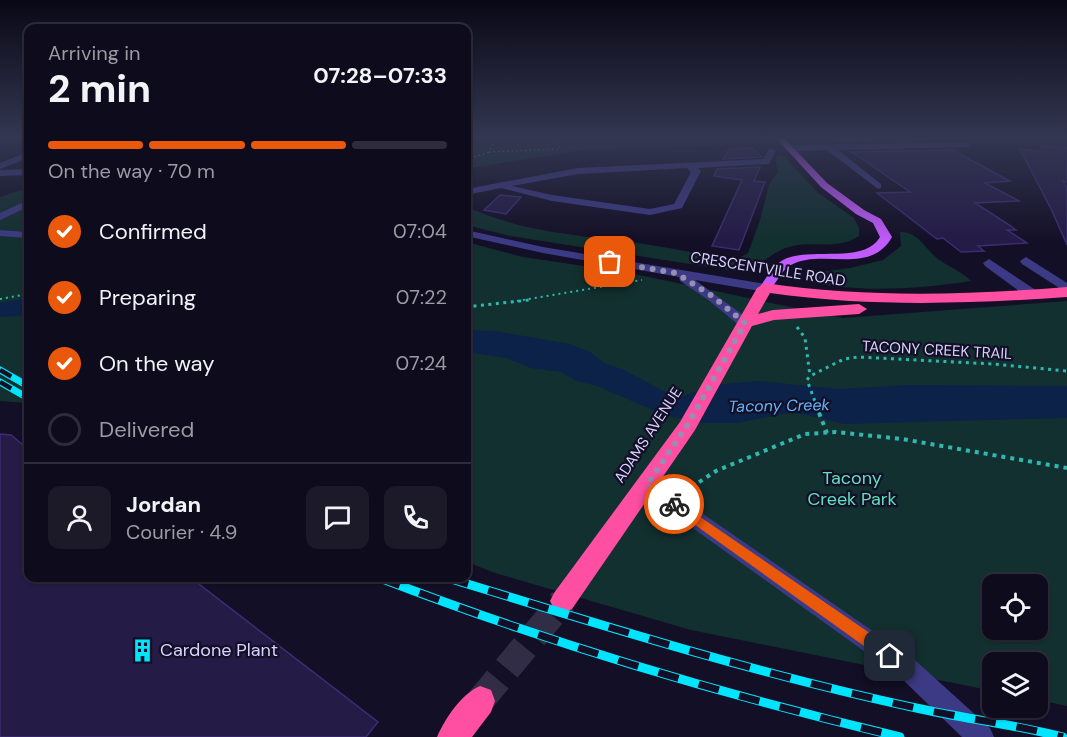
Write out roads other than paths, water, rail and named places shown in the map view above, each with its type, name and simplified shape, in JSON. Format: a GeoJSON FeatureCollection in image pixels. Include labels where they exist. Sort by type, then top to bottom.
{"type":"FeatureCollection","features":[{"type":"Feature","properties":{"kind":"highway","name":"CRESCENTVILLE ROAD"},"geometry":{"type":"LineString","coordinates":[[765,288],[868,300],[915,301],[1067,291]]}},
{"type":"Feature","properties":{"kind":"highway","name":"ADAMS AVENUE"},"geometry":{"type":"LineString","coordinates":[[562,601],[647,485],[688,424],[765,288]]}},
{"type":"Feature","properties":{"kind":"highway"},"geometry":{"type":"LineString","coordinates":[[745,323],[780,314],[1012,296]]}},
{"type":"Feature","properties":{"kind":"highway"},"geometry":{"type":"LineString","coordinates":[[453,737],[480,701]]}},
{"type":"Feature","properties":{"kind":"main road"},"geometry":{"type":"LineString","coordinates":[[765,288],[784,264],[800,258],[864,255],[885,243],[886,237],[882,226],[870,216],[860,212],[812,173]]}},
{"type":"Feature","properties":{"kind":"street"},"geometry":{"type":"LineString","coordinates":[[471,191],[565,173]]}},
{"type":"Feature","properties":{"kind":"street"},"geometry":{"type":"LineString","coordinates":[[497,186],[552,198],[650,212],[678,206],[695,173]]}},
{"type":"Feature","properties":{"kind":"street"},"geometry":{"type":"LineString","coordinates":[[863,173],[879,186]]}},
{"type":"Feature","properties":{"kind":"street"},"geometry":{"type":"LineString","coordinates":[[0,217],[24,205]]}},
{"type":"Feature","properties":{"kind":"street"},"geometry":{"type":"LineString","coordinates":[[0,233],[24,235]]}},
{"type":"Feature","properties":{"kind":"street","name":"CRESCENTVILLE ROAD"},"geometry":{"type":"LineString","coordinates":[[471,234],[543,250],[765,288]]}},
{"type":"Feature","properties":{"kind":"street"},"geometry":{"type":"LineString","coordinates":[[1026,261],[1067,291]]}},
{"type":"Feature","properties":{"kind":"street"},"geometry":{"type":"LineString","coordinates":[[989,263],[1032,294]]}},
{"type":"Feature","properties":{"kind":"street"},"geometry":{"type":"LineString","coordinates":[[676,273],[712,296],[745,323]]}},
{"type":"Feature","properties":{"kind":"street"},"geometry":{"type":"LineString","coordinates":[[647,485],[908,669],[981,737]]}},
{"type":"Feature","properties":{"kind":"water"},"geometry":{"type":"Polygon","coordinates":[[[24,299],[24,315],[0,317],[0,303],[24,299]]]}},
{"type":"Feature","properties":{"kind":"water","name":"Tacony Creek"},"geometry":{"type":"Polygon","coordinates":[[[471,330],[495,331],[570,344],[590,352],[604,363],[624,370],[677,398],[714,385],[757,381],[840,389],[907,385],[1067,386],[1067,418],[844,424],[789,413],[737,423],[705,423],[667,416],[597,386],[577,381],[561,372],[531,368],[506,358],[471,353],[471,330]]]}},
{"type":"Feature","properties":{"kind":"tunnel"},"geometry":{"type":"LineString","coordinates":[[480,701],[563,601]]}},
{"type":"Feature","properties":{"kind":"railway"},"geometry":{"type":"LineString","coordinates":[[0,370],[24,384]]}},
{"type":"Feature","properties":{"kind":"railway"},"geometry":{"type":"LineString","coordinates":[[0,382],[24,396]]}},
{"type":"Feature","properties":{"kind":"railway"},"geometry":{"type":"LineString","coordinates":[[391,582],[572,646],[637,666],[768,704],[900,737]]}},
{"type":"Feature","properties":{"kind":"railway"},"geometry":{"type":"LineString","coordinates":[[461,582],[683,649],[802,681],[921,709],[1063,737]]}},
{"type":"Feature","properties":{"kind":"place","name":"Cardone Plant"},"geometry":{"type":"Point","coordinates":[142,650]}},
{"type":"Feature","properties":{"kind":"park label","name":"Tacony Creek Park"},"geometry":{"type":"Point","coordinates":[852,488]}}]}
